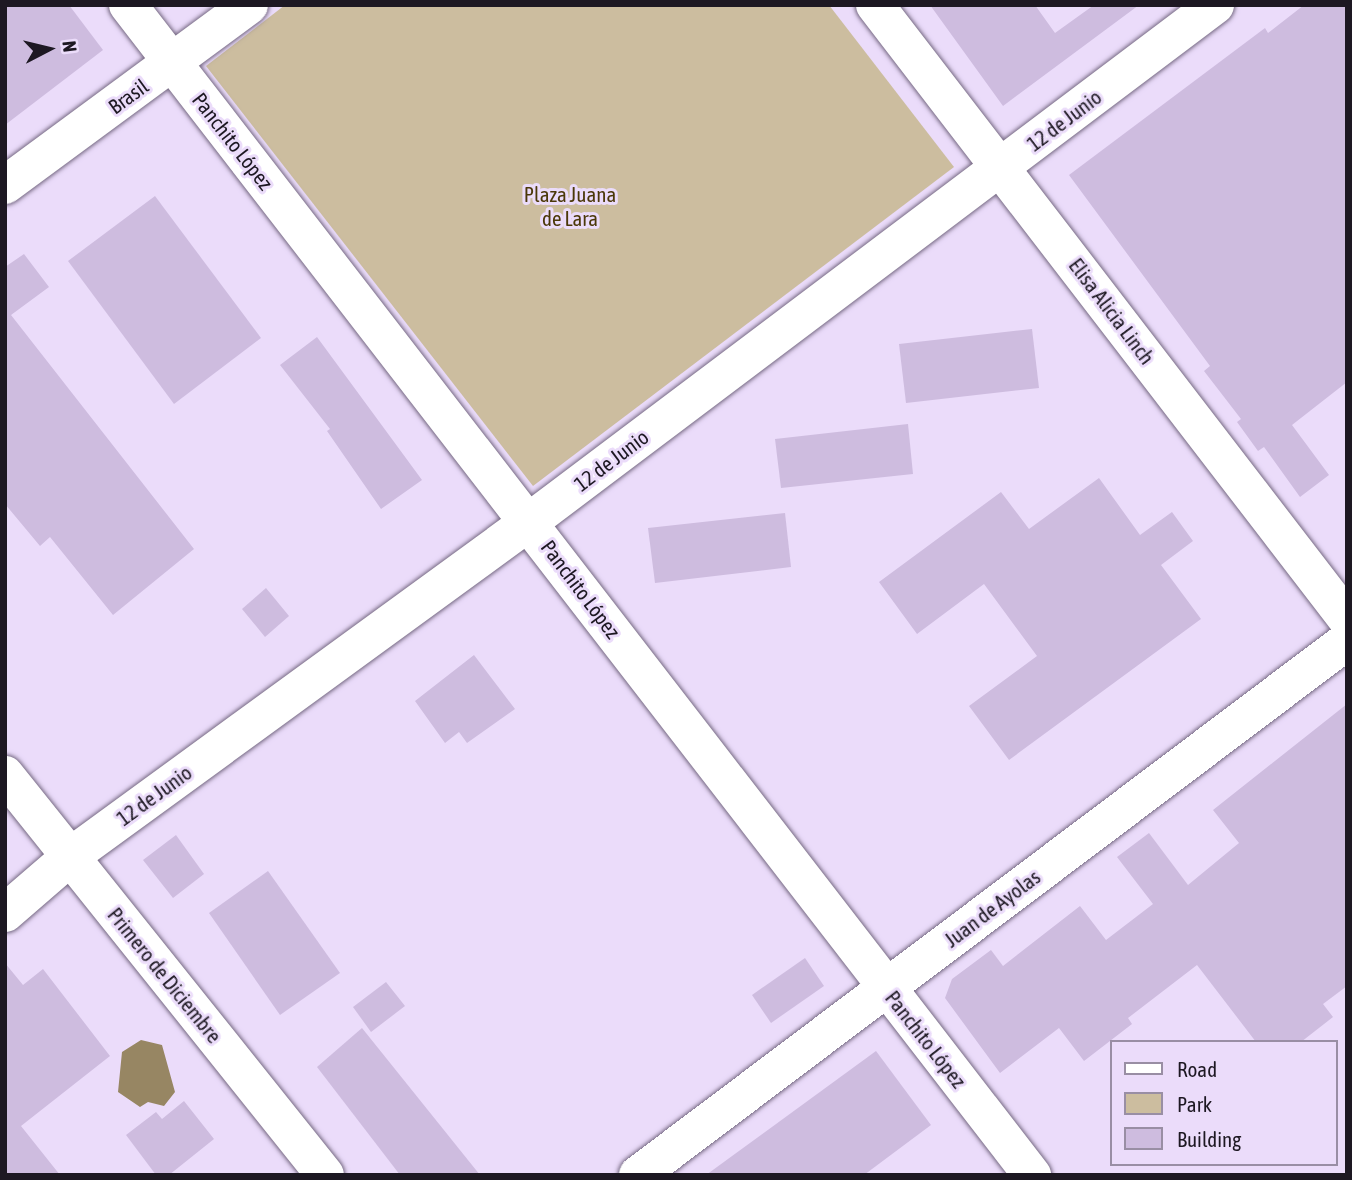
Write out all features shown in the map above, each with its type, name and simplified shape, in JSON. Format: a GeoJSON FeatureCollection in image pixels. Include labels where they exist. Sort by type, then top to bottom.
{"type":"FeatureCollection","features":[{"type":"Feature","properties":{"kind":"street","name":"Panchito López"},"geometry":{"type":"LineString","coordinates":[[128,5],[1032,1175]]}},
{"type":"Feature","properties":{"kind":"street","name":"Brasil"},"geometry":{"type":"LineString","coordinates":[[5,186],[173,64],[249,5]]}},
{"type":"Feature","properties":{"kind":"street","name":"Elisa Alicia Linch"},"geometry":{"type":"LineString","coordinates":[[875,5],[1347,619]]}},
{"type":"Feature","properties":{"kind":"street","name":"12 de Junio"},"geometry":{"type":"LineString","coordinates":[[5,913],[71,856],[529,522],[1215,5]]}},
{"type":"Feature","properties":{"kind":"street","name":"Juan de Ayolas"},"geometry":{"type":"LineString","coordinates":[[638,1175],[1347,641]]}},
{"type":"Feature","properties":{"kind":"street","name":"Primero de Diciembre"},"geometry":{"type":"LineString","coordinates":[[5,775],[325,1175]]}},
{"type":"Feature","properties":{"kind":"green space","name":"Plaza Juana de Lara"},"geometry":{"type":"Polygon","coordinates":[[[285,5],[829,5],[954,167],[533,486],[206,66],[285,5]]]}},
{"type":"Feature","properties":{"kind":"shaded area"},"geometry":{"type":"Polygon","coordinates":[[[141,1040],[162,1045],[175,1092],[164,1106],[148,1102],[140,1107],[118,1092],[122,1052],[141,1040]]]}},
{"type":"Feature","properties":{"kind":"building"},"geometry":{"type":"Polygon","coordinates":[[[5,5],[69,5],[103,50],[5,125],[5,5]]]}},
{"type":"Feature","properties":{"kind":"building"},"geometry":{"type":"Polygon","coordinates":[[[930,5],[1035,5],[1055,33],[1094,5],[1139,5],[1003,106],[930,5]]]}},
{"type":"Feature","properties":{"kind":"building"},"geometry":{"type":"Polygon","coordinates":[[[1304,5],[1347,5],[1347,382],[1292,425],[1329,475],[1300,497],[1264,447],[1258,451],[1237,422],[1241,419],[1204,371],[1210,366],[1069,175],[1265,28],[1268,33],[1304,5]]]}},
{"type":"Feature","properties":{"kind":"building"},"geometry":{"type":"Polygon","coordinates":[[[155,196],[261,338],[174,404],[68,261],[155,196]]]}},
{"type":"Feature","properties":{"kind":"building"},"geometry":{"type":"Polygon","coordinates":[[[24,254],[49,287],[11,315],[194,549],[113,615],[50,537],[40,546],[5,504],[5,267],[24,254]]]}},
{"type":"Feature","properties":{"kind":"building"},"geometry":{"type":"Polygon","coordinates":[[[1032,329],[1039,388],[906,403],[899,344],[1032,329]]]}},
{"type":"Feature","properties":{"kind":"building"},"geometry":{"type":"Polygon","coordinates":[[[317,337],[422,480],[381,509],[327,431],[330,429],[280,365],[317,337]]]}},
{"type":"Feature","properties":{"kind":"building"},"geometry":{"type":"Polygon","coordinates":[[[908,424],[913,474],[781,488],[775,439],[908,424]]]}},
{"type":"Feature","properties":{"kind":"building"},"geometry":{"type":"Polygon","coordinates":[[[1099,478],[1140,535],[1172,512],[1193,541],[1161,565],[1201,619],[1009,760],[969,706],[1037,656],[984,584],[917,634],[879,582],[1001,492],[1029,529],[1099,478]]]}},
{"type":"Feature","properties":{"kind":"building"},"geometry":{"type":"Polygon","coordinates":[[[785,513],[791,567],[655,583],[648,528],[785,513]]]}},
{"type":"Feature","properties":{"kind":"building"},"geometry":{"type":"Polygon","coordinates":[[[266,588],[289,616],[265,637],[242,609],[266,588]]]}},
{"type":"Feature","properties":{"kind":"building"},"geometry":{"type":"Polygon","coordinates":[[[474,655],[515,709],[467,743],[459,732],[445,743],[415,701],[474,655]]]}},
{"type":"Feature","properties":{"kind":"building"},"geometry":{"type":"Polygon","coordinates":[[[1347,704],[1347,986],[1323,1004],[1333,1017],[1304,1040],[1254,1040],[1197,965],[1128,1018],[1132,1024],[1084,1061],[1059,1028],[1000,1073],[945,998],[952,979],[991,950],[1003,966],[1080,906],[1106,940],[1153,904],[1117,857],[1149,833],[1188,885],[1239,843],[1213,810],[1347,704]]]}},
{"type":"Feature","properties":{"kind":"building"},"geometry":{"type":"Polygon","coordinates":[[[176,835],[204,874],[173,898],[143,860],[176,835]]]}},
{"type":"Feature","properties":{"kind":"building"},"geometry":{"type":"Polygon","coordinates":[[[268,871],[340,973],[280,1015],[209,913],[268,871]]]}},
{"type":"Feature","properties":{"kind":"building"},"geometry":{"type":"Polygon","coordinates":[[[805,958],[824,986],[771,1023],[752,995],[805,958]]]}},
{"type":"Feature","properties":{"kind":"building"},"geometry":{"type":"Polygon","coordinates":[[[5,963],[23,985],[43,969],[110,1056],[21,1126],[60,1175],[5,1175],[5,963]]]}},
{"type":"Feature","properties":{"kind":"building"},"geometry":{"type":"Polygon","coordinates":[[[386,982],[405,1006],[371,1032],[353,1007],[386,982]]]}},
{"type":"Feature","properties":{"kind":"building"},"geometry":{"type":"Polygon","coordinates":[[[362,1028],[480,1175],[400,1175],[317,1067],[362,1028]]]}},
{"type":"Feature","properties":{"kind":"building"},"geometry":{"type":"Polygon","coordinates":[[[876,1051],[931,1125],[864,1175],[706,1175],[876,1051]]]}},
{"type":"Feature","properties":{"kind":"building"},"geometry":{"type":"Polygon","coordinates":[[[184,1101],[214,1139],[169,1175],[156,1175],[126,1135],[156,1112],[162,1119],[184,1101]]]}}]}
